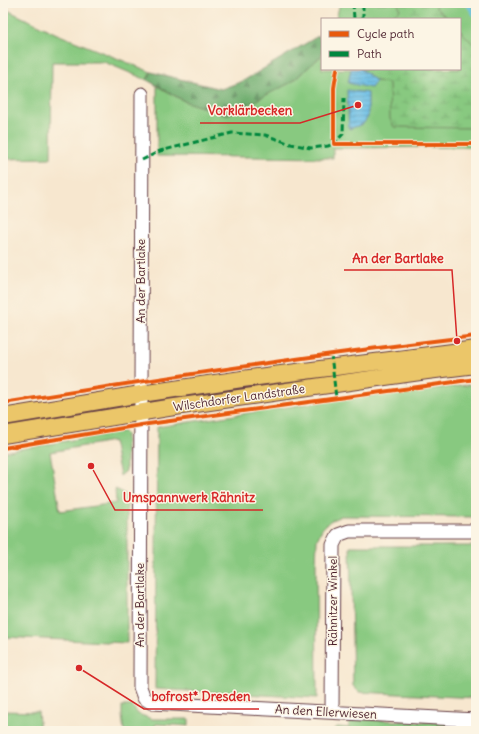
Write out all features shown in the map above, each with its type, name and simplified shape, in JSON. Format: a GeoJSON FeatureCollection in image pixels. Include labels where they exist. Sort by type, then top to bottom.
{"type":"FeatureCollection","features":[{"type":"Feature","properties":{"kind":"main road","name":"Wilschdorfer Landstraße"},"geometry":{"type":"LineString","coordinates":[[3,417],[141,394],[280,374],[476,349]]}},
{"type":"Feature","properties":{"kind":"main road","name":"Wilschdorfer Landstraße"},"geometry":{"type":"LineString","coordinates":[[3,435],[141,412],[476,365]]}},
{"type":"Feature","properties":{"kind":"street","name":"An der Bartlake"},"geometry":{"type":"LineString","coordinates":[[142,94],[140,687],[144,698],[152,703]]}},
{"type":"Feature","properties":{"kind":"street","name":"Rähnitzer Winkel"},"geometry":{"type":"LineString","coordinates":[[332,712],[333,545],[338,535],[349,531],[476,531]]}},
{"type":"Feature","properties":{"kind":"street","name":"An den Ellerwiesen"},"geometry":{"type":"LineString","coordinates":[[152,703],[476,720]]}},
{"type":"Feature","properties":{"kind":"green space"},"geometry":{"type":"Polygon","coordinates":[[[340,3],[476,3],[476,147],[333,148],[333,158],[157,156],[157,86],[186,102],[292,82],[321,56],[321,70],[461,70],[461,18],[336,18],[340,3]]]}},
{"type":"Feature","properties":{"kind":"green space"},"geometry":{"type":"Polygon","coordinates":[[[398,3],[434,3],[437,9],[448,18],[388,18],[400,10],[398,3]]]}},
{"type":"Feature","properties":{"kind":"green space"},"geometry":{"type":"Polygon","coordinates":[[[3,8],[57,34],[151,72],[147,80],[104,62],[52,62],[51,158],[3,159],[3,8]]]}},
{"type":"Feature","properties":{"kind":"green space"},"geometry":{"type":"Polygon","coordinates":[[[461,31],[476,47],[476,128],[394,127],[390,119],[389,83],[376,81],[362,70],[461,70],[461,31]]]}},
{"type":"Feature","properties":{"kind":"green space"},"geometry":{"type":"Polygon","coordinates":[[[318,36],[321,41],[321,56],[292,82],[227,115],[186,102],[147,80],[151,72],[221,89],[243,81],[318,36]]]}},
{"type":"Feature","properties":{"kind":"green space"},"geometry":{"type":"Polygon","coordinates":[[[330,373],[331,379],[228,391],[241,385],[330,373]]]}},
{"type":"Feature","properties":{"kind":"green space"},"geometry":{"type":"Polygon","coordinates":[[[476,384],[476,517],[341,516],[330,521],[322,529],[317,540],[316,565],[317,698],[155,689],[157,427],[332,400],[476,384]]]}},
{"type":"Feature","properties":{"kind":"green space"},"geometry":{"type":"Polygon","coordinates":[[[123,431],[126,434],[126,471],[120,476],[113,441],[50,452],[60,511],[116,503],[115,489],[127,496],[127,643],[3,637],[3,452],[123,431]]]}},
{"type":"Feature","properties":{"kind":"green space"},"geometry":{"type":"Polygon","coordinates":[[[350,546],[476,546],[476,698],[359,692],[353,686],[350,546]]]}},
{"type":"Feature","properties":{"kind":"green space"},"geometry":{"type":"Polygon","coordinates":[[[122,706],[132,706],[138,714],[152,719],[189,719],[189,726],[156,724],[153,731],[124,731],[122,706]]]}},
{"type":"Feature","properties":{"kind":"green space"},"geometry":{"type":"Polygon","coordinates":[[[3,711],[38,712],[40,731],[3,731],[3,711]]]}},
{"type":"Feature","properties":{"kind":"green space"},"geometry":{"type":"Polygon","coordinates":[[[349,719],[476,724],[476,731],[334,731],[334,729],[338,727],[349,728],[349,719]]]}},
{"type":"Feature","properties":{"kind":"water"},"geometry":{"type":"Polygon","coordinates":[[[351,70],[362,70],[376,81],[371,88],[348,83],[351,70]]]}},
{"type":"Feature","properties":{"kind":"water"},"geometry":{"type":"Polygon","coordinates":[[[347,90],[368,93],[368,117],[363,124],[349,129],[347,90]]]}},
{"type":"Feature","properties":{"kind":"waterway"},"geometry":{"type":"LineString","coordinates":[[467,3],[476,17]]}},
{"type":"Feature","properties":{"kind":"marked path"},"geometry":{"type":"LineString","coordinates":[[353,3],[354,18]]}},
{"type":"Feature","properties":{"kind":"marked path"},"geometry":{"type":"LineString","coordinates":[[363,3],[363,18]]}},
{"type":"Feature","properties":{"kind":"marked path"},"geometry":{"type":"LineString","coordinates":[[142,160],[160,151],[232,133],[265,135],[291,144],[311,148],[328,146],[334,144],[343,134],[344,98]]}},
{"type":"Feature","properties":{"kind":"marked path"},"geometry":{"type":"LineString","coordinates":[[331,354],[336,398]]}},
{"type":"Feature","properties":{"kind":"cycle path"},"geometry":{"type":"LineString","coordinates":[[337,70],[334,88],[334,144],[476,144]]}},
{"type":"Feature","properties":{"kind":"cycle path"},"geometry":{"type":"LineString","coordinates":[[3,403],[239,367],[476,336]]}},
{"type":"Feature","properties":{"kind":"cycle path"},"geometry":{"type":"LineString","coordinates":[[3,448],[141,425],[476,379]]}},
{"type":"Feature","properties":{"kind":"place","name":"Vorklärbecken"},"geometry":{"type":"Point","coordinates":[358,105]}},
{"type":"Feature","properties":{"kind":"place","name":"An der Bartlake"},"geometry":{"type":"Point","coordinates":[457,341]}},
{"type":"Feature","properties":{"kind":"place","name":"Umspannwerk Rähnitz"},"geometry":{"type":"Point","coordinates":[91,466]}},
{"type":"Feature","properties":{"kind":"place","name":"bofrost* Dresden"},"geometry":{"type":"Point","coordinates":[79,668]}}]}
